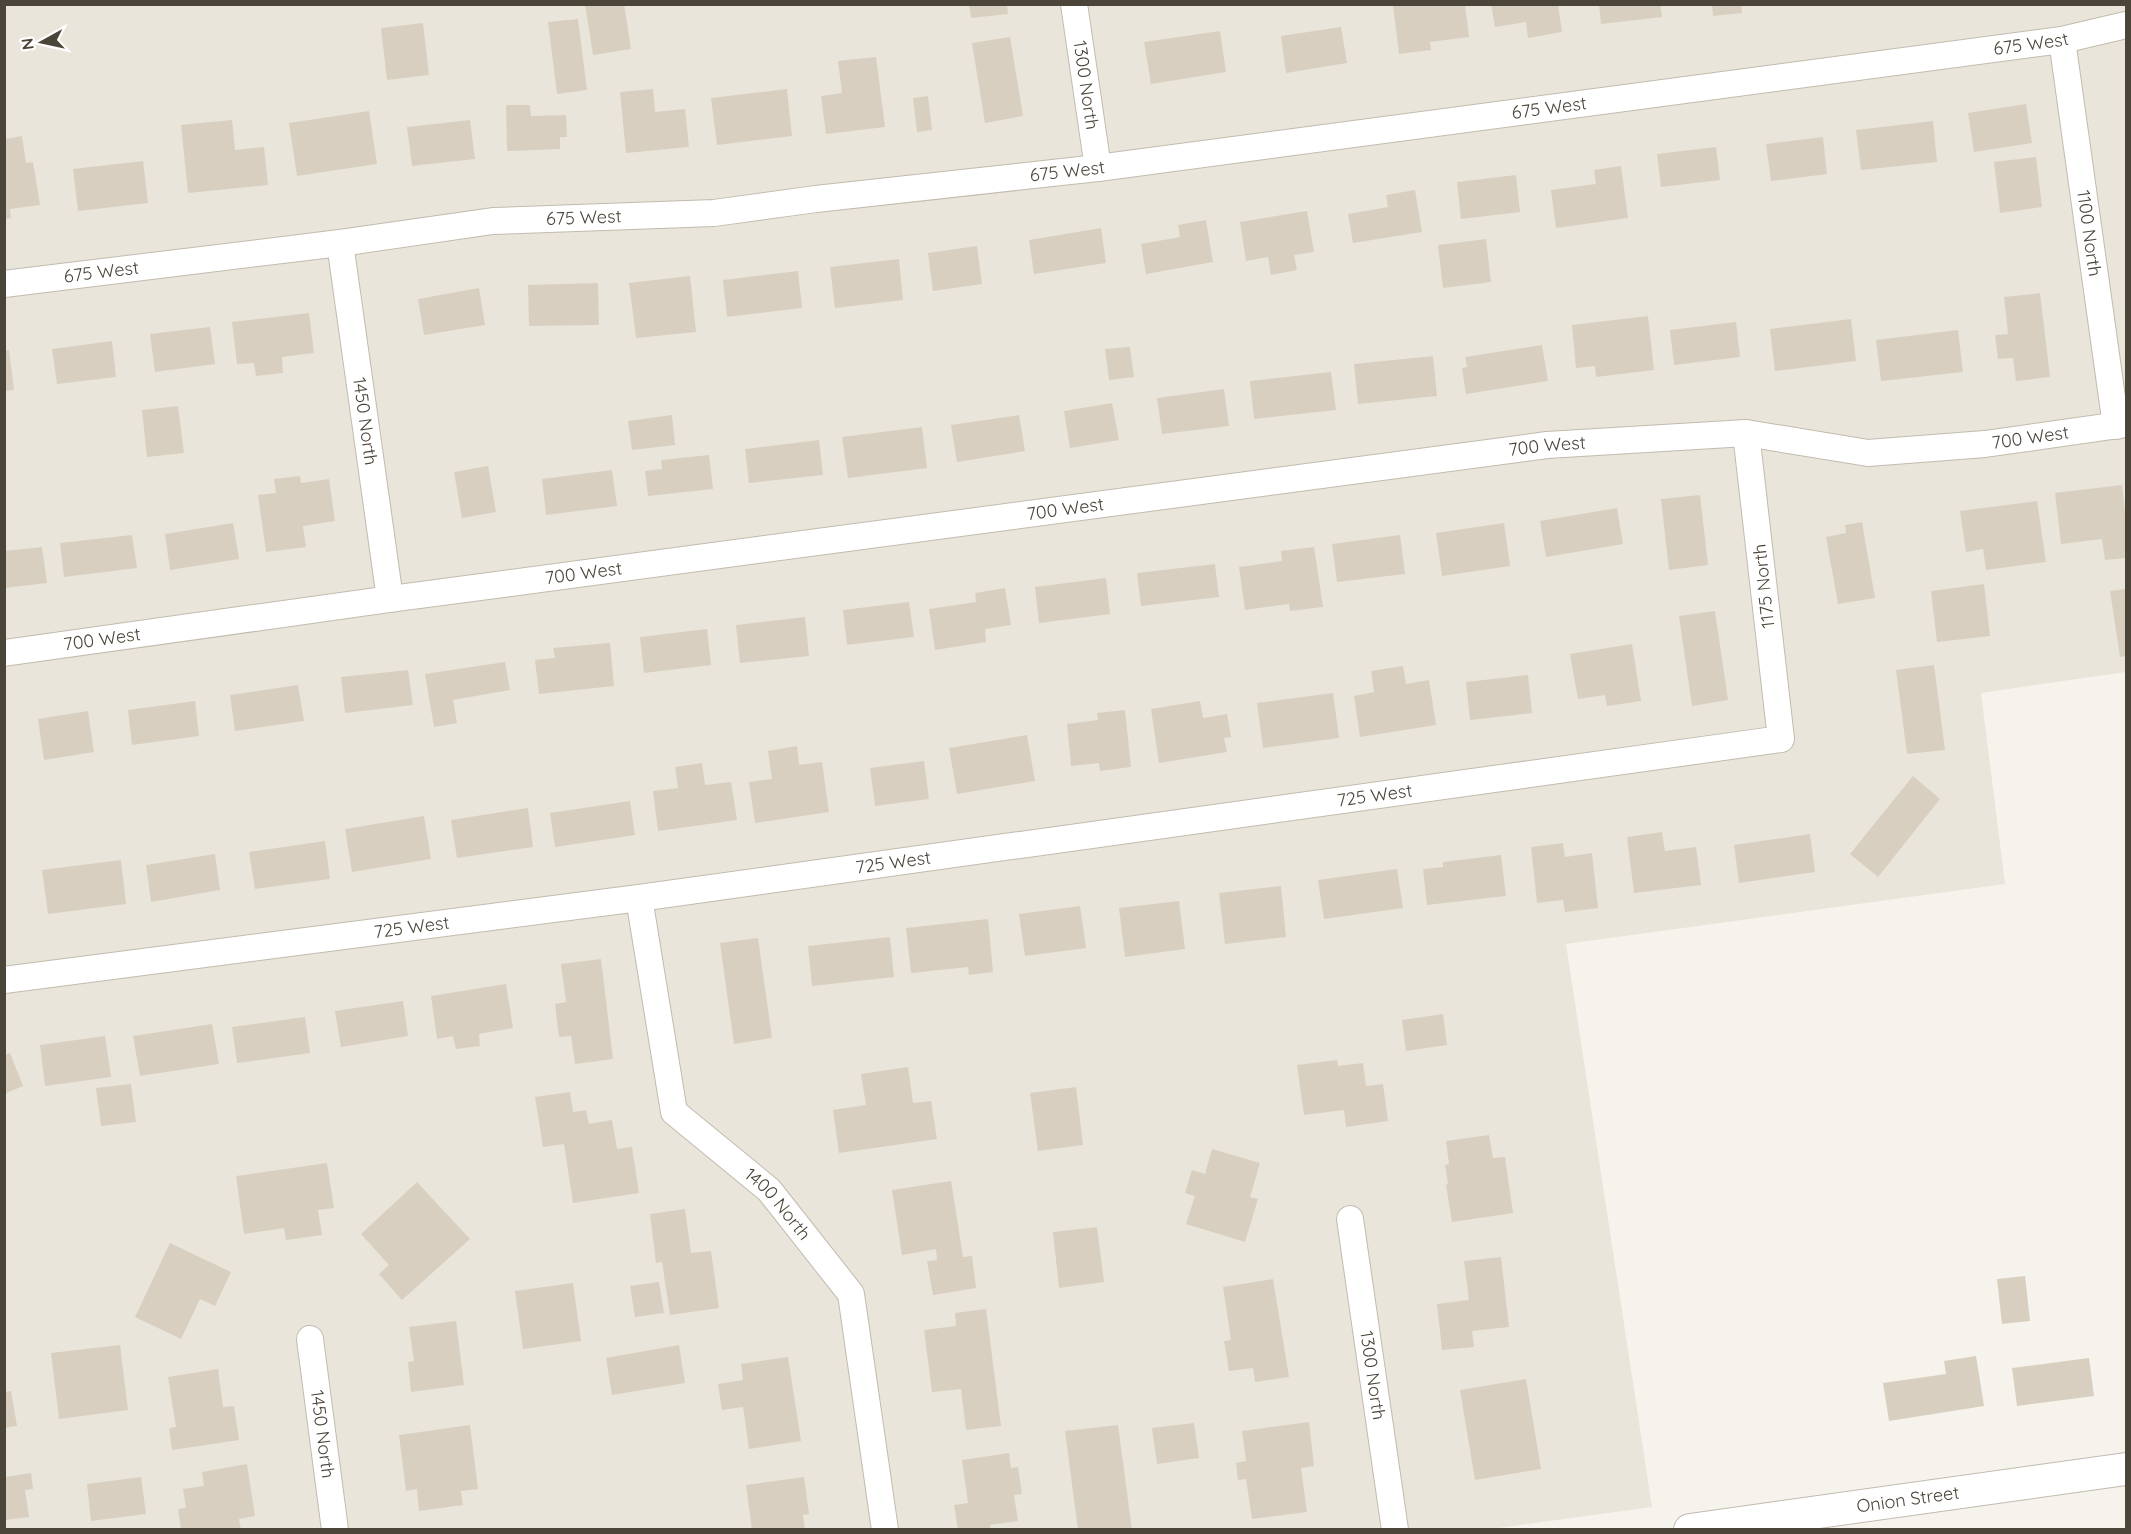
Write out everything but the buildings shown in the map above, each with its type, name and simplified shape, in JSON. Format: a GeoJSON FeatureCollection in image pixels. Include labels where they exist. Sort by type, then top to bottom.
{"type":"FeatureCollection","features":[{"type":"Feature","properties":{"kind":"street","name":"1300 North"},"geometry":{"type":"LineString","coordinates":[[1074,4],[1098,168]]}},
{"type":"Feature","properties":{"kind":"street","name":"675 West"},"geometry":{"type":"LineString","coordinates":[[4,284],[340,243],[493,221],[714,213],[816,199],[1098,168],[2062,40],[2127,25]]}},
{"type":"Feature","properties":{"kind":"street","name":"1100 North"},"geometry":{"type":"LineString","coordinates":[[2062,40],[2121,425]]}},
{"type":"Feature","properties":{"kind":"street","name":"1450 North"},"geometry":{"type":"LineString","coordinates":[[340,243],[390,599]]}},
{"type":"Feature","properties":{"kind":"street","name":"700 West"},"geometry":{"type":"LineString","coordinates":[[4,653],[390,599],[1547,445],[1746,433],[1868,453],[1985,444],[2121,425]]}},
{"type":"Feature","properties":{"kind":"street","name":"1175 North"},"geometry":{"type":"LineString","coordinates":[[1746,433],[1781,739]]}},
{"type":"Feature","properties":{"kind":"street","name":"725 West"},"geometry":{"type":"LineString","coordinates":[[4,980],[639,898],[1781,739]]}},
{"type":"Feature","properties":{"kind":"street","name":"1400 North"},"geometry":{"type":"LineString","coordinates":[[639,898],[674,1112],[769,1190],[851,1294],[885,1530]]}},
{"type":"Feature","properties":{"kind":"street","name":"1300 North"},"geometry":{"type":"LineString","coordinates":[[1350,1219],[1395,1530]]}},
{"type":"Feature","properties":{"kind":"street","name":"1450 North"},"geometry":{"type":"LineString","coordinates":[[310,1339],[335,1530]]}},
{"type":"Feature","properties":{"kind":"street","name":"Onion Street"},"geometry":{"type":"LineString","coordinates":[[1690,1530],[2127,1468]]}},
{"type":"Feature","properties":{"kind":"shaded area"},"geometry":{"type":"Polygon","coordinates":[[[4,5],[2126,5],[2126,672],[1981,693],[2005,884],[1566,944],[1652,1507],[1484,1530],[5,1529],[4,5]]]}}]}
